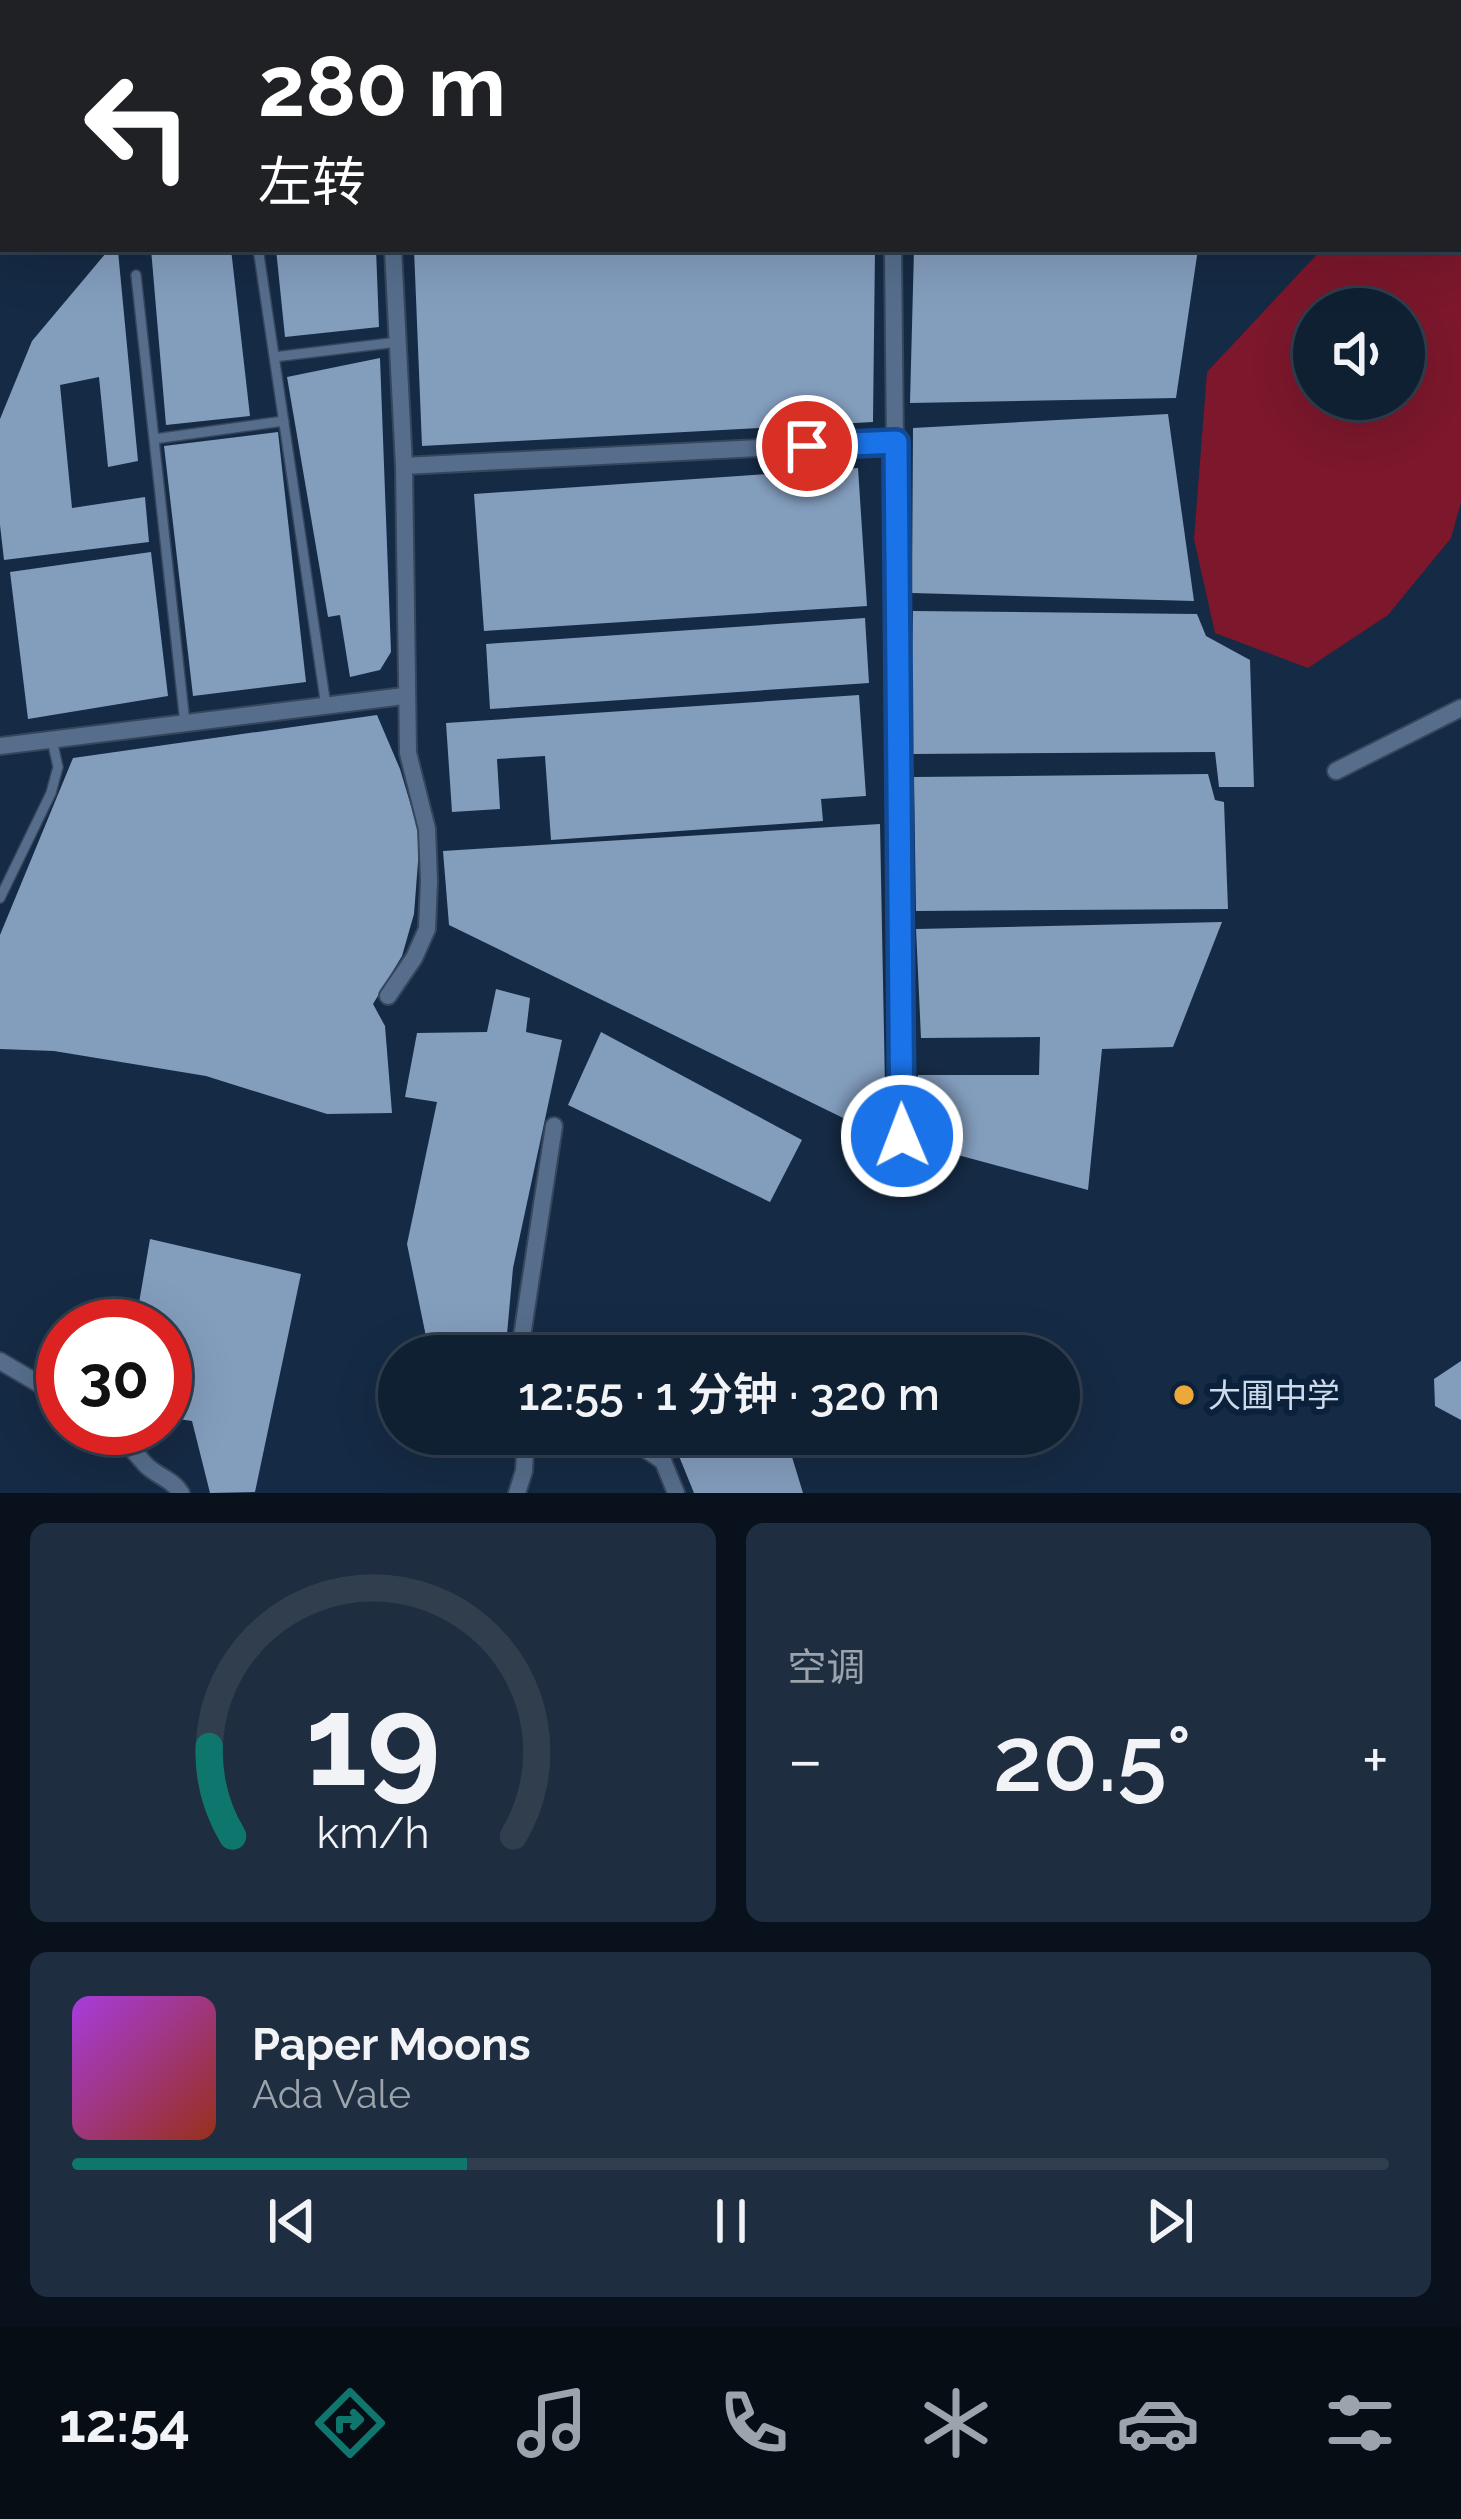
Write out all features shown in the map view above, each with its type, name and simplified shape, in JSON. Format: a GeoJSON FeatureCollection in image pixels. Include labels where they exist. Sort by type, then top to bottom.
{"type":"FeatureCollection","features":[{"type":"Feature","properties":{"kind":"street"},"geometry":{"type":"LineString","coordinates":[[388,996],[428,928],[428,829],[408,753],[404,696],[404,466],[393,252]]}},
{"type":"Feature","properties":{"kind":"street"},"geometry":{"type":"LineString","coordinates":[[893,252],[902,1136]]}},
{"type":"Feature","properties":{"kind":"street"},"geometry":{"type":"LineString","coordinates":[[404,466],[896,442]]}},
{"type":"Feature","properties":{"kind":"street"},"geometry":{"type":"LineString","coordinates":[[0,746],[404,696]]}},
{"type":"Feature","properties":{"kind":"street"},"geometry":{"type":"LineString","coordinates":[[1336,771],[1461,707]]}},
{"type":"Feature","properties":{"kind":"street"},"geometry":{"type":"LineString","coordinates":[[522,1335],[554,1126]]}},
{"type":"Feature","properties":{"kind":"street"},"geometry":{"type":"LineString","coordinates":[[0,1361],[36,1382]]}},
{"type":"Feature","properties":{"kind":"street"},"geometry":{"type":"LineString","coordinates":[[139,1455],[146,1466],[174,1482],[182,1493]]}},
{"type":"Feature","properties":{"kind":"street"},"geometry":{"type":"LineString","coordinates":[[517,1493],[525,1455]]}},
{"type":"Feature","properties":{"kind":"street"},"geometry":{"type":"LineString","coordinates":[[654,1455],[663,1461],[676,1493]]}},
{"type":"Feature","properties":{"kind":"lane"},"geometry":{"type":"LineString","coordinates":[[259,255],[326,706]]}},
{"type":"Feature","properties":{"kind":"lane"},"geometry":{"type":"LineString","coordinates":[[136,274],[185,723]]}},
{"type":"Feature","properties":{"kind":"lane"},"geometry":{"type":"LineString","coordinates":[[274,358],[398,342]]}},
{"type":"Feature","properties":{"kind":"lane"},"geometry":{"type":"LineString","coordinates":[[154,439],[284,421]]}},
{"type":"Feature","properties":{"kind":"lane"},"geometry":{"type":"LineString","coordinates":[[0,898],[51,793],[58,767],[52,740]]}},
{"type":"Feature","properties":{"kind":"shaded area"},"geometry":{"type":"Polygon","coordinates":[[[1319,252],[1461,253],[1461,502],[1451,538],[1388,615],[1308,668],[1215,633],[1194,539],[1207,372],[1319,252]]]}},
{"type":"Feature","properties":{"kind":"building"},"geometry":{"type":"Polygon","coordinates":[[[118,252],[138,461],[108,467],[99,377],[60,385],[72,508],[145,497],[149,542],[4,560],[0,419],[32,341],[106,253],[118,252]]]}},
{"type":"Feature","properties":{"kind":"building"},"geometry":{"type":"Polygon","coordinates":[[[151,252],[231,252],[250,416],[166,425],[151,252]]]}},
{"type":"Feature","properties":{"kind":"building"},"geometry":{"type":"Polygon","coordinates":[[[276,252],[376,252],[379,327],[285,337],[276,252]]]}},
{"type":"Feature","properties":{"kind":"building"},"geometry":{"type":"Polygon","coordinates":[[[414,252],[875,252],[873,422],[422,446],[414,252]]]}},
{"type":"Feature","properties":{"kind":"building"},"geometry":{"type":"Polygon","coordinates":[[[914,252],[1198,252],[1176,398],[910,403],[914,252]]]}},
{"type":"Feature","properties":{"kind":"building"},"geometry":{"type":"Polygon","coordinates":[[[380,358],[391,652],[380,670],[350,677],[340,615],[328,617],[287,377],[380,358]]]}},
{"type":"Feature","properties":{"kind":"building"},"geometry":{"type":"Polygon","coordinates":[[[1168,414],[1194,601],[912,593],[913,428],[1168,414]]]}},
{"type":"Feature","properties":{"kind":"building"},"geometry":{"type":"Polygon","coordinates":[[[278,432],[306,682],[193,696],[164,446],[278,432]]]}},
{"type":"Feature","properties":{"kind":"building"},"geometry":{"type":"Polygon","coordinates":[[[858,468],[867,606],[484,631],[474,494],[858,468]]]}},
{"type":"Feature","properties":{"kind":"building"},"geometry":{"type":"Polygon","coordinates":[[[151,552],[168,696],[28,719],[10,572],[151,552]]]}},
{"type":"Feature","properties":{"kind":"building"},"geometry":{"type":"Polygon","coordinates":[[[913,611],[1197,614],[1206,636],[1250,660],[1254,787],[1219,787],[1215,752],[910,754],[913,611]]]}},
{"type":"Feature","properties":{"kind":"building"},"geometry":{"type":"Polygon","coordinates":[[[865,618],[869,683],[490,709],[486,644],[865,618]]]}},
{"type":"Feature","properties":{"kind":"building"},"geometry":{"type":"Polygon","coordinates":[[[859,695],[866,796],[821,799],[823,821],[551,840],[545,756],[497,759],[500,809],[452,812],[446,723],[859,695]]]}},
{"type":"Feature","properties":{"kind":"building"},"geometry":{"type":"Polygon","coordinates":[[[377,715],[420,836],[414,914],[402,956],[373,1004],[385,1026],[392,1113],[327,1114],[206,1076],[54,1051],[0,1049],[0,935],[73,758],[377,715]]]}},
{"type":"Feature","properties":{"kind":"building"},"geometry":{"type":"Polygon","coordinates":[[[1208,774],[1215,800],[1224,802],[1228,909],[916,911],[914,777],[1208,774]]]}},
{"type":"Feature","properties":{"kind":"building"},"geometry":{"type":"Polygon","coordinates":[[[880,824],[886,1139],[449,925],[443,851],[880,824]]]}},
{"type":"Feature","properties":{"kind":"building"},"geometry":{"type":"Polygon","coordinates":[[[1222,922],[1173,1047],[1102,1049],[1088,1190],[917,1144],[918,1075],[1039,1075],[1040,1037],[921,1038],[916,929],[1222,922]]]}},
{"type":"Feature","properties":{"kind":"building"},"geometry":{"type":"Polygon","coordinates":[[[496,989],[530,998],[526,1032],[562,1040],[513,1268],[507,1335],[426,1335],[407,1244],[437,1102],[405,1097],[417,1033],[487,1032],[496,989]]]}},
{"type":"Feature","properties":{"kind":"building"},"geometry":{"type":"Polygon","coordinates":[[[601,1032],[802,1140],[770,1202],[568,1105],[601,1032]]]}},
{"type":"Feature","properties":{"kind":"building"},"geometry":{"type":"Polygon","coordinates":[[[150,1239],[301,1274],[255,1492],[210,1493],[192,1421],[192,1299],[140,1299],[150,1239]]]}},
{"type":"Feature","properties":{"kind":"building"},"geometry":{"type":"Polygon","coordinates":[[[1461,1361],[1461,1420],[1435,1406],[1434,1379],[1461,1361]]]}},
{"type":"Feature","properties":{"kind":"building"},"geometry":{"type":"Polygon","coordinates":[[[679,1455],[791,1455],[803,1493],[694,1493],[679,1455]]]}},
{"type":"Feature","properties":{"kind":"place","name":"大圃中学"},"geometry":{"type":"Point","coordinates":[1184,1395]}},
{"type":"Feature","properties":{"kind":"route"},"geometry":{"type":"LineString","coordinates":[[807,446],[896,442],[902,1136]]}}]}
